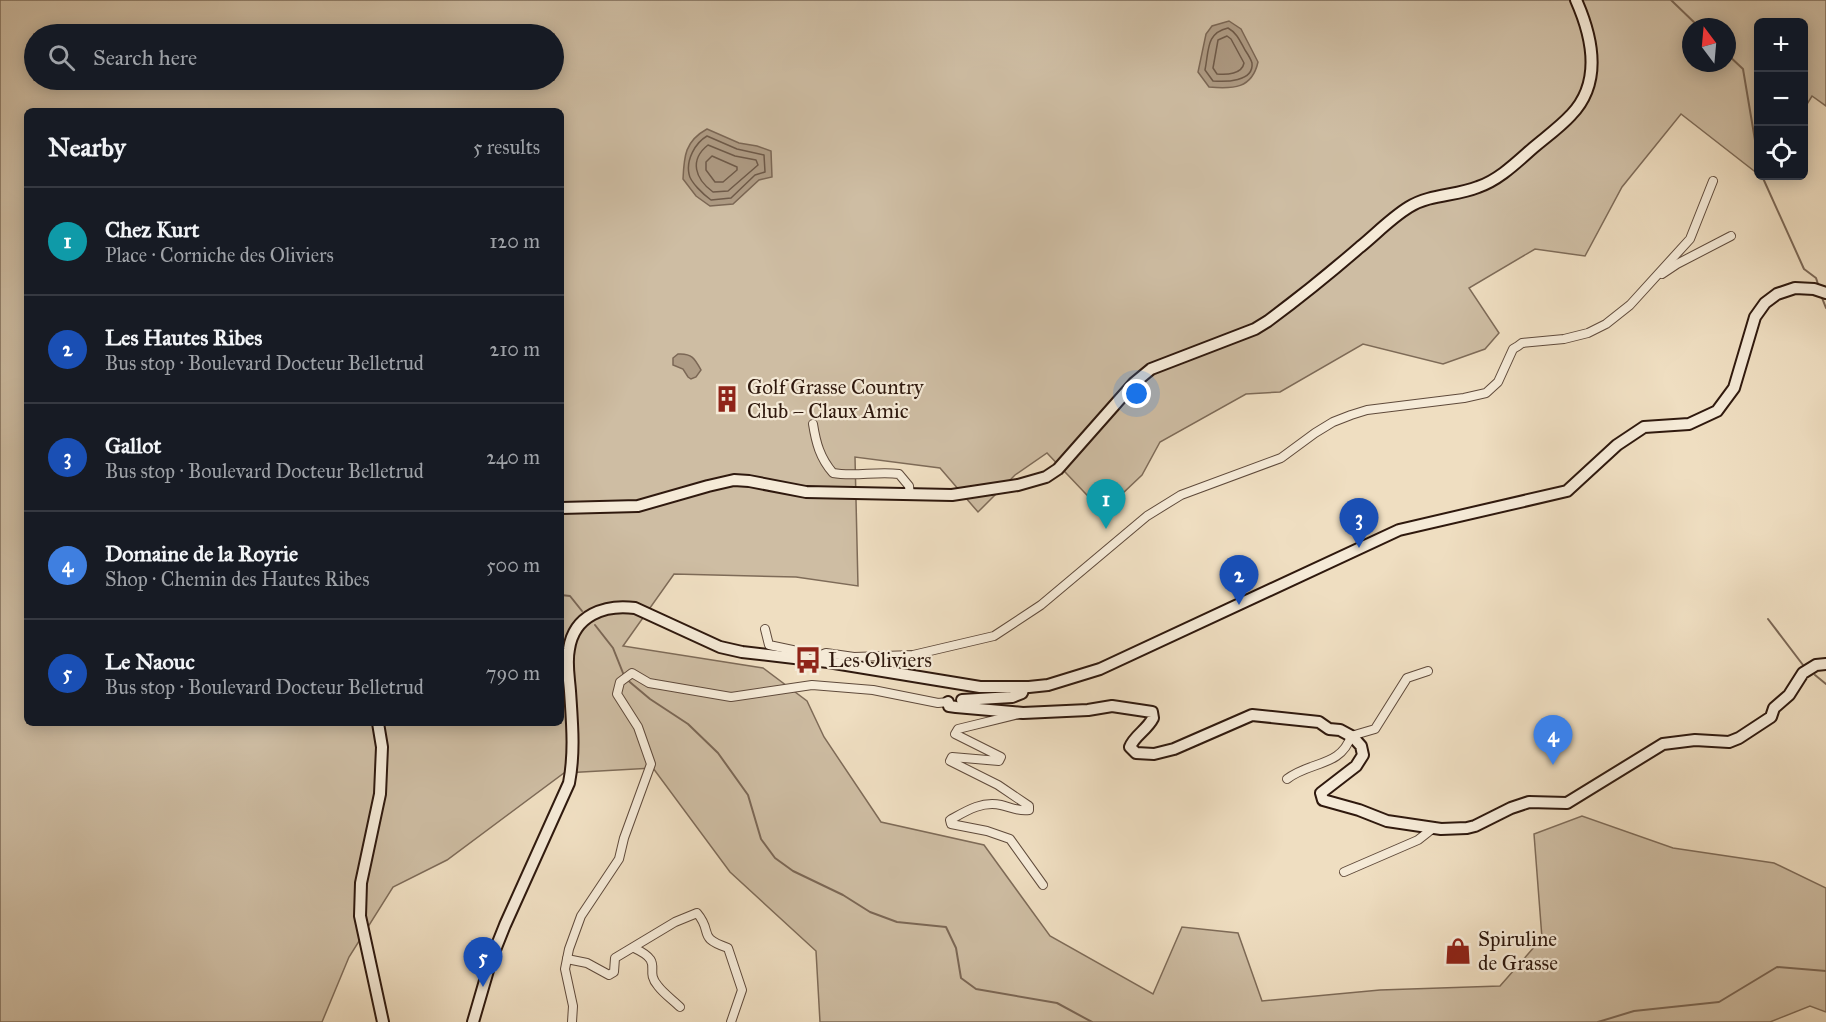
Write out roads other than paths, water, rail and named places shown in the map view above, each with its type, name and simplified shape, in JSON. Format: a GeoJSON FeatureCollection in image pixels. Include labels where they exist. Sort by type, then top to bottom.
{"type":"FeatureCollection","features":[{"type":"Feature","properties":{"kind":"street"},"geometry":{"type":"LineString","coordinates":[[564,508],[638,506],[734,480],[806,492],[952,495],[1018,485],[1046,477],[1058,469],[1134,383],[1151,369],[1255,329],[1340,264],[1394,217],[1419,201],[1478,187],[1498,177],[1573,114],[1584,96],[1591,74],[1592,51],[1587,24],[1576,0]]}},
{"type":"Feature","properties":{"kind":"street"},"geometry":{"type":"LineString","coordinates":[[808,660],[826,653],[854,657],[913,655],[994,636],[1041,605],[1148,516],[1181,495],[1281,458],[1315,433],[1351,415],[1367,410],[1464,398],[1486,393],[1498,382],[1514,349],[1522,343],[1564,339],[1588,333],[1606,324],[1630,306],[1690,239],[1713,181]]}},
{"type":"Feature","properties":{"kind":"street"},"geometry":{"type":"LineString","coordinates":[[1658,274],[1663,274],[1677,264],[1731,236]]}},
{"type":"Feature","properties":{"kind":"street"},"geometry":{"type":"LineString","coordinates":[[473,1022],[491,960],[505,925],[569,783],[573,763],[573,741],[568,648],[582,624],[591,615],[608,607],[635,608],[720,646],[763,656],[808,660],[980,687],[1024,687],[1064,682],[1100,669],[1399,530],[1567,491],[1617,445],[1644,427],[1689,424],[1717,411],[1734,388],[1755,317],[1765,303],[1777,294],[1795,288],[1826,292]]}},
{"type":"Feature","properties":{"kind":"street"},"geometry":{"type":"LineString","coordinates":[[813,424],[816,445],[833,474],[871,472],[899,474],[909,486],[910,495]]}},
{"type":"Feature","properties":{"kind":"street"},"geometry":{"type":"LineString","coordinates":[[765,629],[769,645],[802,652],[808,660]]}},
{"type":"Feature","properties":{"kind":"street"},"geometry":{"type":"LineString","coordinates":[[948,702],[949,706],[1023,713],[1088,710],[1112,706],[1152,712],[1153,718],[1148,727],[1132,741],[1130,747],[1136,753],[1154,754],[1174,749],[1252,715],[1319,722],[1329,729],[1340,730],[1351,736],[1361,746],[1363,755],[1359,762],[1321,793],[1323,800],[1387,821],[1432,829],[1475,826],[1529,801],[1567,803],[1663,744],[1695,740],[1729,742],[1771,717],[1774,708],[1789,695],[1808,669],[1826,664]]}},
{"type":"Feature","properties":{"kind":"street"},"geometry":{"type":"LineString","coordinates":[[1351,736],[1375,729],[1407,678],[1428,671]]}},
{"type":"Feature","properties":{"kind":"street"},"geometry":{"type":"LineString","coordinates":[[572,1022],[573,1006],[565,969],[567,958],[581,916],[619,859],[624,837],[651,764],[638,727],[617,694],[620,682],[632,673],[649,683],[731,697],[812,685],[873,690],[938,703],[950,700],[1012,697],[1022,693],[1024,687]]}},
{"type":"Feature","properties":{"kind":"street"},"geometry":{"type":"LineString","coordinates":[[1023,713],[958,729],[955,734],[1001,757],[999,761],[965,756],[952,757],[950,761],[998,785],[1029,806],[1029,810],[988,804],[977,806],[950,820],[951,824],[987,831],[1010,839],[1043,885]]}},
{"type":"Feature","properties":{"kind":"street"},"geometry":{"type":"LineString","coordinates":[[378,726],[382,747],[380,794],[361,883],[360,916],[383,1022]]}},
{"type":"Feature","properties":{"kind":"street"},"geometry":{"type":"LineString","coordinates":[[1287,779],[1295,772],[1313,764],[1334,759],[1347,748],[1351,736]]}},
{"type":"Feature","properties":{"kind":"street"},"geometry":{"type":"LineString","coordinates":[[1344,872],[1418,840],[1432,829]]}},
{"type":"Feature","properties":{"kind":"street"},"geometry":{"type":"LineString","coordinates":[[567,958],[587,963],[609,975],[614,972],[615,958],[675,922],[697,913],[705,923],[706,936],[712,943],[728,948],[732,955],[742,990],[731,1022]]}},
{"type":"Feature","properties":{"kind":"street"},"geometry":{"type":"LineString","coordinates":[[634,948],[650,957],[653,962],[654,979],[658,986],[680,1007]]}},
{"type":"Feature","properties":{"kind":"water"},"geometry":{"type":"Polygon","coordinates":[[[1229,21],[1241,29],[1258,62],[1251,78],[1246,82],[1226,88],[1209,87],[1198,72],[1206,34],[1212,26],[1229,21]]]}},
{"type":"Feature","properties":{"kind":"water"},"geometry":{"type":"Polygon","coordinates":[[[707,129],[739,143],[771,151],[772,177],[759,180],[733,204],[710,206],[696,196],[683,179],[684,163],[690,144],[707,129]]]}},
{"type":"Feature","properties":{"kind":"water"},"geometry":{"type":"Polygon","coordinates":[[[678,354],[690,356],[695,360],[701,370],[696,377],[691,379],[683,369],[673,365],[673,358],[678,354]]]}},
{"type":"Feature","properties":{"kind":"waterway"},"geometry":{"type":"LineString","coordinates":[[1671,0],[1690,18]]}},
{"type":"Feature","properties":{"kind":"waterway"},"geometry":{"type":"LineString","coordinates":[[1736,62],[1743,69],[1754,134]]}},
{"type":"Feature","properties":{"kind":"waterway"},"geometry":{"type":"LineString","coordinates":[[1764,180],[1804,269],[1816,278],[1818,284]]}},
{"type":"Feature","properties":{"kind":"waterway"},"geometry":{"type":"LineString","coordinates":[[1822,298],[1826,308]]}},
{"type":"Feature","properties":{"kind":"waterway"},"geometry":{"type":"LineString","coordinates":[[564,595],[570,596],[582,611]]}},
{"type":"Feature","properties":{"kind":"waterway"},"geometry":{"type":"LineString","coordinates":[[1768,619],[1803,665]]}},
{"type":"Feature","properties":{"kind":"waterway"},"geometry":{"type":"LineString","coordinates":[[595,625],[613,648],[625,678],[650,699],[688,724],[718,753],[748,795],[761,839],[775,858],[793,871],[843,895],[870,912],[897,922],[946,927],[956,948],[961,978],[976,989],[1057,1003],[1092,1022]]}},
{"type":"Feature","properties":{"kind":"waterway"},"geometry":{"type":"LineString","coordinates":[[1815,675],[1826,684]]}},
{"type":"Feature","properties":{"kind":"waterway"},"geometry":{"type":"LineString","coordinates":[[1598,1022],[1634,1011],[1719,1002],[1777,967],[1826,971]]}},
{"type":"Feature","properties":{"kind":"place","name":"Golf Grasse Country Club – Claux Amic"},"geometry":{"type":"Point","coordinates":[727,399]}},
{"type":"Feature","properties":{"kind":"place","name":"Chez Kurt"},"geometry":{"type":"Point","coordinates":[1106,529]}},
{"type":"Feature","properties":{"kind":"place","name":"Gallot"},"geometry":{"type":"Point","coordinates":[1359,548]}},
{"type":"Feature","properties":{"kind":"place","name":"Les Hautes Ribes"},"geometry":{"type":"Point","coordinates":[1239,605]}},
{"type":"Feature","properties":{"kind":"place","name":"Les Oliviers"},"geometry":{"type":"Point","coordinates":[808,660]}},
{"type":"Feature","properties":{"kind":"place","name":"Domaine de la Royrie"},"geometry":{"type":"Point","coordinates":[1553,765]}},
{"type":"Feature","properties":{"kind":"place","name":"Spiruline de Grasse"},"geometry":{"type":"Point","coordinates":[1458,951]}},
{"type":"Feature","properties":{"kind":"place","name":"Le Naouc"},"geometry":{"type":"Point","coordinates":[483,987]}}]}
